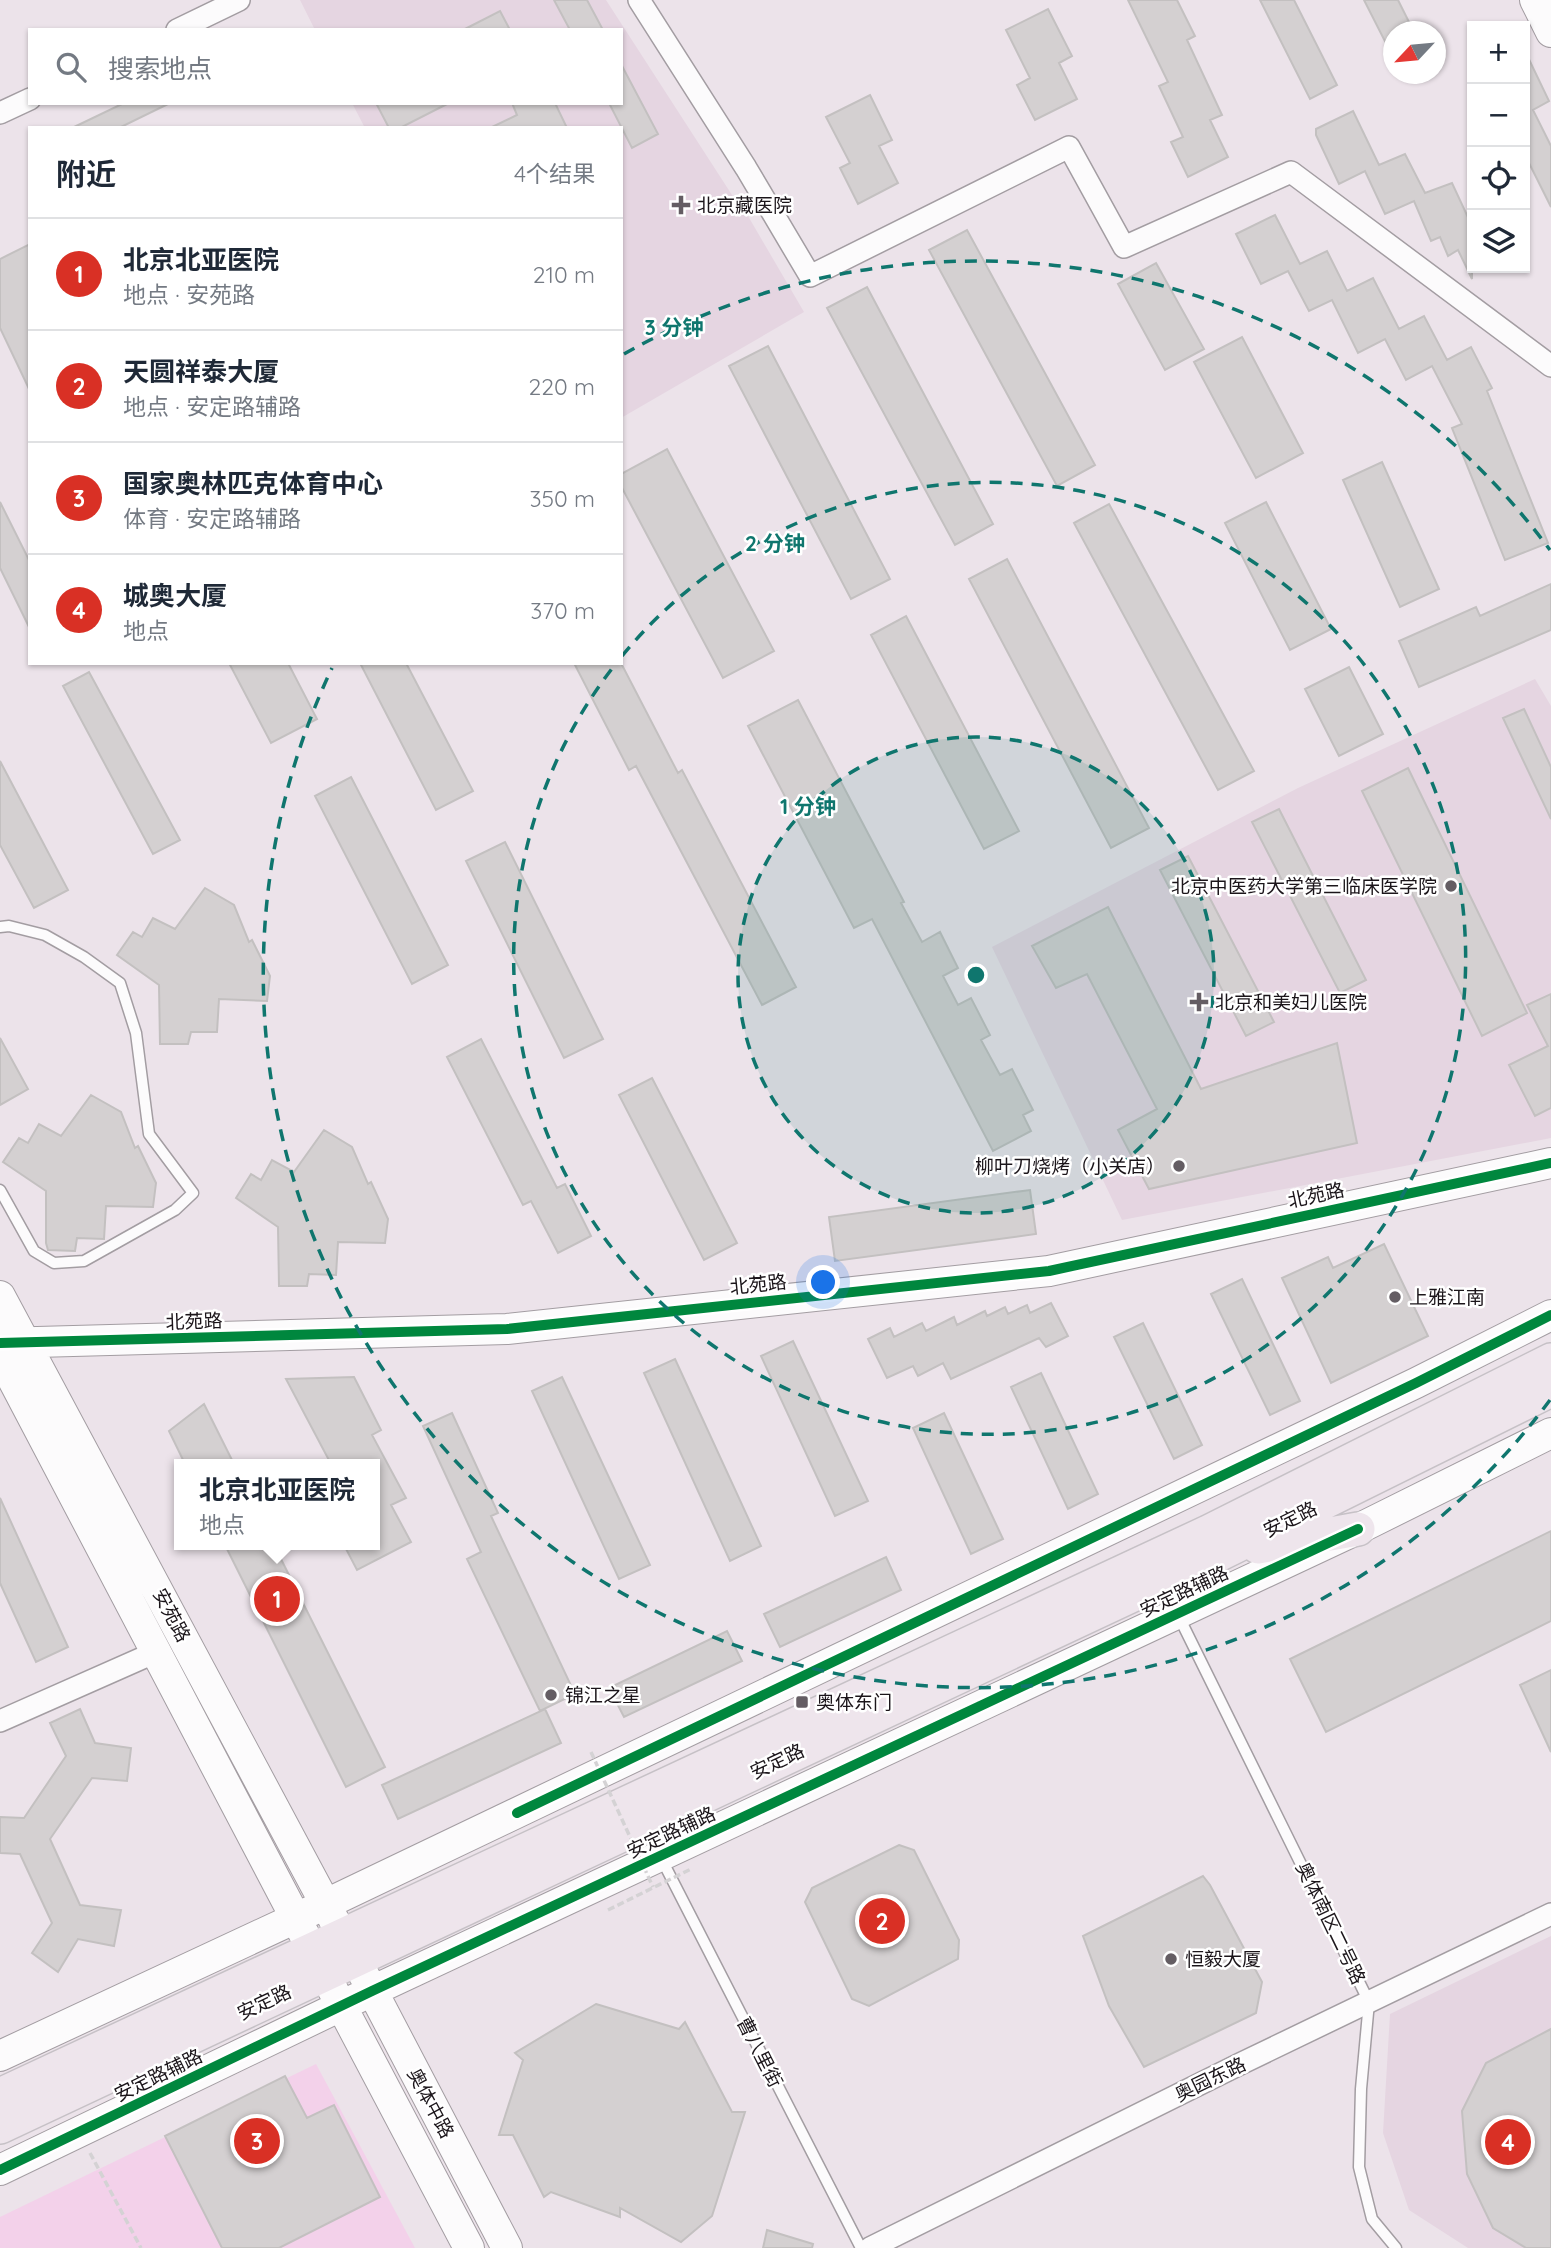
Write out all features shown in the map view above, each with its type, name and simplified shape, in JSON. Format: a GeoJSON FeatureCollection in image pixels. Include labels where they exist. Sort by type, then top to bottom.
{"type":"FeatureCollection","features":[{"type":"Feature","properties":{"kind":"main road","name":"安定路"},"geometry":{"type":"LineString","coordinates":[[0,2127],[596,1818],[1208,1532],[1551,1360]]}},
{"type":"Feature","properties":{"kind":"main road","name":"安定路"},"geometry":{"type":"LineString","coordinates":[[349,1947],[1218,1555],[1551,1390]]}},
{"type":"Feature","properties":{"kind":"main road"},"geometry":{"type":"LineString","coordinates":[[1218,1555],[1358,1529]]}},
{"type":"Feature","properties":{"kind":"main road","name":"安定路"},"geometry":{"type":"LineString","coordinates":[[0,2095],[319,1962]]}},
{"type":"Feature","properties":{"kind":"street"},"geometry":{"type":"LineString","coordinates":[[181,28],[239,0]]}},
{"type":"Feature","properties":{"kind":"street"},"geometry":{"type":"LineString","coordinates":[[639,0],[810,276],[1069,147],[1124,247],[1291,172],[1551,366]]}},
{"type":"Feature","properties":{"kind":"street"},"geometry":{"type":"LineString","coordinates":[[1535,0],[1551,32]]}},
{"type":"Feature","properties":{"kind":"street"},"geometry":{"type":"LineString","coordinates":[[0,113],[28,100]]}},
{"type":"Feature","properties":{"kind":"street","name":"北苑路"},"geometry":{"type":"LineString","coordinates":[[9,1347],[507,1329],[1049,1271],[1551,1163]]}},
{"type":"Feature","properties":{"kind":"street","name":"安苑路"},"geometry":{"type":"LineString","coordinates":[[0,1296],[9,1347],[156,1652],[319,1962]]}},
{"type":"Feature","properties":{"kind":"street"},"geometry":{"type":"LineString","coordinates":[[0,2056],[517,1813],[1404,1389],[1551,1315]]}},
{"type":"Feature","properties":{"kind":"street","name":"安苑路"},"geometry":{"type":"LineString","coordinates":[[9,1347],[349,1947]]}},
{"type":"Feature","properties":{"kind":"street"},"geometry":{"type":"LineString","coordinates":[[1358,1529],[1551,1433]]}},
{"type":"Feature","properties":{"kind":"street","name":"安定路辅路"},"geometry":{"type":"LineString","coordinates":[[0,2170],[372,1991],[1358,1529]]}},
{"type":"Feature","properties":{"kind":"street"},"geometry":{"type":"LineString","coordinates":[[0,1721],[156,1652]]}},
{"type":"Feature","properties":{"kind":"street","name":"安定路"},"geometry":{"type":"LineString","coordinates":[[517,1813],[596,1818]]}},
{"type":"Feature","properties":{"kind":"street","name":"奥园东路"},"geometry":{"type":"LineString","coordinates":[[870,2248],[1551,1914]]}},
{"type":"Feature","properties":{"kind":"street","name":"奥体中路"},"geometry":{"type":"LineString","coordinates":[[349,1947],[507,2248]]}},
{"type":"Feature","properties":{"kind":"street","name":"奥体中路"},"geometry":{"type":"LineString","coordinates":[[319,1962],[469,2248]]}},
{"type":"Feature","properties":{"kind":"lane"},"geometry":{"type":"LineString","coordinates":[[0,927],[9,926],[45,935],[84,957],[120,983],[136,1033],[149,1134],[193,1193],[175,1210],[84,1261],[54,1263],[34,1251],[0,1190]]}},
{"type":"Feature","properties":{"kind":"lane","name":"奥体南区二号路"},"geometry":{"type":"LineString","coordinates":[[1178,1613],[1369,2002],[1361,2089],[1359,2166],[1372,2220],[1396,2248]]}},
{"type":"Feature","properties":{"kind":"lane","name":"曹八里街"},"geometry":{"type":"LineString","coordinates":[[660,1856],[861,2248]]}},
{"type":"Feature","properties":{"kind":"path"},"geometry":{"type":"LineString","coordinates":[[591,1752],[653,1888]]}},
{"type":"Feature","properties":{"kind":"path"},"geometry":{"type":"LineString","coordinates":[[608,1910],[691,1869]]}},
{"type":"Feature","properties":{"kind":"path"},"geometry":{"type":"LineString","coordinates":[[79,2133],[141,2248]]}},
{"type":"Feature","properties":{"kind":"shaded area","name":"北京藏医院"},"geometry":{"type":"Polygon","coordinates":[[[300,0],[606,0],[748,216],[804,312],[623,417],[623,126],[364,126],[353,105],[623,105],[623,28],[314,28],[300,0]]]}},
{"type":"Feature","properties":{"kind":"shaded area"},"geometry":{"type":"Polygon","coordinates":[[[1535,679],[1551,706],[1551,1138],[1122,1220],[992,947],[1298,788],[1535,679]]]}},
{"type":"Feature","properties":{"kind":"shaded area"},"geometry":{"type":"Polygon","coordinates":[[[1551,1936],[1551,2248],[1468,2248],[1409,2210],[1383,2133],[1390,2014],[1551,1936]]]}},
{"type":"Feature","properties":{"kind":"shaded area"},"geometry":{"type":"Polygon","coordinates":[[[316,2064],[415,2248],[0,2248],[0,2217],[316,2064]]]}},
{"type":"Feature","properties":{"kind":"building"},"geometry":{"type":"Polygon","coordinates":[[[554,0],[587,0],[602,28],[569,28],[554,0]]]}},
{"type":"Feature","properties":{"kind":"building"},"geometry":{"type":"Polygon","coordinates":[[[1128,0],[1177,0],[1195,36],[1187,40],[1222,115],[1210,120],[1228,157],[1188,177],[1171,142],[1183,137],[1159,86],[1168,82],[1128,0]]]}},
{"type":"Feature","properties":{"kind":"building"},"geometry":{"type":"Polygon","coordinates":[[[1260,0],[1294,0],[1337,85],[1310,99],[1260,0]]]}},
{"type":"Feature","properties":{"kind":"building"},"geometry":{"type":"Polygon","coordinates":[[[1364,0],[1398,0],[1408,21],[1383,21],[1383,37],[1364,0]]]}},
{"type":"Feature","properties":{"kind":"building"},"geometry":{"type":"Polygon","coordinates":[[[1048,9],[1072,56],[1059,63],[1077,99],[1035,120],[1017,85],[1030,78],[1006,30],[1048,9]]]}},
{"type":"Feature","properties":{"kind":"building"},"geometry":{"type":"Polygon","coordinates":[[[500,11],[509,28],[467,28],[500,11]]]}},
{"type":"Feature","properties":{"kind":"building"},"geometry":{"type":"Polygon","coordinates":[[[1530,61],[1549,101],[1533,110],[1551,146],[1551,207],[1530,165],[1530,61]]]}},
{"type":"Feature","properties":{"kind":"building"},"geometry":{"type":"Polygon","coordinates":[[[623,68],[658,134],[632,148],[610,105],[623,105],[623,68]]]}},
{"type":"Feature","properties":{"kind":"building"},"geometry":{"type":"Polygon","coordinates":[[[870,95],[892,140],[879,146],[898,183],[858,204],[840,168],[850,163],[826,117],[870,95]]]}},
{"type":"Feature","properties":{"kind":"building"},"geometry":{"type":"Polygon","coordinates":[[[120,105],[166,105],[123,126],[76,126],[120,105]]]}},
{"type":"Feature","properties":{"kind":"building"},"geometry":{"type":"Polygon","coordinates":[[[377,105],[445,105],[404,126],[388,126],[377,105]]]}},
{"type":"Feature","properties":{"kind":"building"},"geometry":{"type":"Polygon","coordinates":[[[513,105],[556,105],[566,126],[494,126],[517,115],[513,105]]]}},
{"type":"Feature","properties":{"kind":"building"},"geometry":{"type":"Polygon","coordinates":[[[1353,111],[1379,165],[1405,154],[1425,193],[1452,183],[1467,215],[1467,269],[1458,250],[1448,256],[1440,237],[1431,241],[1414,201],[1385,214],[1365,171],[1339,184],[1316,135],[1316,129],[1353,111]]]}},
{"type":"Feature","properties":{"kind":"building"},"geometry":{"type":"Polygon","coordinates":[[[1275,215],[1300,264],[1327,251],[1347,291],[1373,278],[1399,329],[1424,316],[1447,360],[1471,347],[1492,388],[1487,391],[1548,543],[1505,560],[1452,428],[1462,424],[1432,366],[1406,380],[1385,339],[1358,353],[1332,300],[1309,311],[1288,271],[1261,284],[1236,234],[1275,215]]]}},
{"type":"Feature","properties":{"kind":"building"},"geometry":{"type":"Polygon","coordinates":[[[967,230],[1095,465],[1057,486],[929,250],[967,230]]]}},
{"type":"Feature","properties":{"kind":"building"},"geometry":{"type":"Polygon","coordinates":[[[28,245],[28,387],[0,328],[0,259],[28,245]]]}},
{"type":"Feature","properties":{"kind":"building"},"geometry":{"type":"Polygon","coordinates":[[[1156,263],[1204,349],[1165,370],[1118,284],[1156,263]]]}},
{"type":"Feature","properties":{"kind":"building"},"geometry":{"type":"Polygon","coordinates":[[[867,287],[993,524],[955,545],[827,308],[867,287]]]}},
{"type":"Feature","properties":{"kind":"building"},"geometry":{"type":"Polygon","coordinates":[[[1242,337],[1303,453],[1256,478],[1194,362],[1242,337]]]}},
{"type":"Feature","properties":{"kind":"building"},"geometry":{"type":"Polygon","coordinates":[[[768,346],[890,579],[851,599],[729,366],[768,346]]]}},
{"type":"Feature","properties":{"kind":"building"},"geometry":{"type":"Polygon","coordinates":[[[667,449],[774,651],[723,678],[623,490],[623,473],[667,449]]]}},
{"type":"Feature","properties":{"kind":"building"},"geometry":{"type":"Polygon","coordinates":[[[1382,462],[1439,589],[1400,607],[1343,480],[1382,462]]]}},
{"type":"Feature","properties":{"kind":"building"},"geometry":{"type":"Polygon","coordinates":[[[0,502],[28,558],[28,625],[0,568],[0,502]]]}},
{"type":"Feature","properties":{"kind":"building"},"geometry":{"type":"Polygon","coordinates":[[[1266,502],[1331,629],[1290,650],[1225,523],[1266,502]]]}},
{"type":"Feature","properties":{"kind":"building"},"geometry":{"type":"Polygon","coordinates":[[[1109,504],[1254,771],[1218,790],[1074,523],[1109,504]]]}},
{"type":"Feature","properties":{"kind":"building"},"geometry":{"type":"Polygon","coordinates":[[[1007,559],[1149,828],[1111,848],[969,579],[1007,559]]]}},
{"type":"Feature","properties":{"kind":"building"},"geometry":{"type":"Polygon","coordinates":[[[1551,584],[1551,630],[1419,687],[1399,641],[1476,607],[1480,616],[1551,584]]]}},
{"type":"Feature","properties":{"kind":"building"},"geometry":{"type":"Polygon","coordinates":[[[906,616],[1019,831],[984,849],[871,635],[906,616]]]}},
{"type":"Feature","properties":{"kind":"building"},"geometry":{"type":"Polygon","coordinates":[[[230,665],[289,665],[317,719],[271,743],[230,665]]]}},
{"type":"Feature","properties":{"kind":"building"},"geometry":{"type":"Polygon","coordinates":[[[361,665],[407,665],[473,791],[436,810],[361,665]]]}},
{"type":"Feature","properties":{"kind":"building"},"geometry":{"type":"Polygon","coordinates":[[[575,665],[622,665],[678,773],[682,770],[796,987],[762,1005],[636,766],[629,770],[575,665]]]}},
{"type":"Feature","properties":{"kind":"building"},"geometry":{"type":"Polygon","coordinates":[[[1349,667],[1383,734],[1339,756],[1305,689],[1349,667]]]}},
{"type":"Feature","properties":{"kind":"building"},"geometry":{"type":"Polygon","coordinates":[[[89,672],[180,840],[153,854],[63,686],[89,672]]]}},
{"type":"Feature","properties":{"kind":"building"},"geometry":{"type":"Polygon","coordinates":[[[798,700],[904,902],[901,903],[922,942],[940,932],[958,968],[943,976],[958,1005],[971,998],[990,1035],[981,1040],[1000,1075],[1012,1069],[1033,1110],[1023,1115],[1031,1131],[993,1151],[872,919],[854,928],[748,726],[798,700]]]}},
{"type":"Feature","properties":{"kind":"building"},"geometry":{"type":"Polygon","coordinates":[[[1524,709],[1551,767],[1551,819],[1503,718],[1524,709]]]}},
{"type":"Feature","properties":{"kind":"building"},"geometry":{"type":"Polygon","coordinates":[[[0,761],[68,890],[34,908],[0,845],[0,761]]]}},
{"type":"Feature","properties":{"kind":"building"},"geometry":{"type":"Polygon","coordinates":[[[1408,768],[1527,1013],[1482,1036],[1362,791],[1408,768]]]}},
{"type":"Feature","properties":{"kind":"building"},"geometry":{"type":"Polygon","coordinates":[[[351,777],[448,965],[412,984],[315,796],[351,777]]]}},
{"type":"Feature","properties":{"kind":"building"},"geometry":{"type":"Polygon","coordinates":[[[1279,809],[1366,980],[1340,993],[1252,822],[1279,809]]]}},
{"type":"Feature","properties":{"kind":"building"},"geometry":{"type":"Polygon","coordinates":[[[505,842],[603,1039],[564,1058],[466,861],[505,842]]]}},
{"type":"Feature","properties":{"kind":"building"},"geometry":{"type":"Polygon","coordinates":[[[1188,856],[1274,1022],[1246,1036],[1160,870],[1188,856]]]}},
{"type":"Feature","properties":{"kind":"building"},"geometry":{"type":"Polygon","coordinates":[[[205,888],[234,905],[249,942],[252,940],[270,976],[267,1001],[219,999],[217,1032],[191,1032],[188,1044],[160,1044],[159,985],[117,955],[133,932],[142,937],[153,918],[175,929],[205,888]]]}},
{"type":"Feature","properties":{"kind":"building"},"geometry":{"type":"Polygon","coordinates":[[[1108,907],[1201,1089],[1337,1043],[1357,1143],[1149,1189],[1118,1130],[1157,1109],[1087,974],[1056,988],[1032,946],[1108,907]]]}},
{"type":"Feature","properties":{"kind":"building"},"geometry":{"type":"Polygon","coordinates":[[[1551,994],[1551,1108],[1535,1116],[1509,1065],[1548,1046],[1527,1005],[1551,994]]]}},
{"type":"Feature","properties":{"kind":"building"},"geometry":{"type":"Polygon","coordinates":[[[0,1038],[28,1089],[0,1105],[0,1038]]]}},
{"type":"Feature","properties":{"kind":"building"},"geometry":{"type":"Polygon","coordinates":[[[481,1039],[557,1188],[565,1184],[591,1236],[558,1253],[531,1201],[523,1205],[447,1057],[481,1039]]]}},
{"type":"Feature","properties":{"kind":"building"},"geometry":{"type":"Polygon","coordinates":[[[652,1078],[737,1243],[704,1260],[619,1095],[652,1078]]]}},
{"type":"Feature","properties":{"kind":"building"},"geometry":{"type":"Polygon","coordinates":[[[91,1095],[121,1112],[135,1148],[138,1146],[156,1183],[153,1207],[106,1206],[104,1239],[77,1238],[75,1251],[48,1250],[46,1191],[3,1162],[19,1138],[28,1143],[39,1124],[61,1136],[91,1095]]]}},
{"type":"Feature","properties":{"kind":"building"},"geometry":{"type":"Polygon","coordinates":[[[324,1130],[352,1147],[368,1184],[371,1182],[388,1219],[385,1243],[338,1242],[336,1275],[309,1274],[307,1286],[279,1286],[278,1227],[236,1198],[251,1174],[261,1180],[272,1160],[294,1172],[324,1130]]]}},
{"type":"Feature","properties":{"kind":"building"},"geometry":{"type":"Polygon","coordinates":[[[1030,1190],[1036,1234],[835,1261],[829,1217],[1030,1190]]]}},
{"type":"Feature","properties":{"kind":"building"},"geometry":{"type":"Polygon","coordinates":[[[1384,1244],[1428,1336],[1331,1383],[1282,1278],[1328,1257],[1333,1268],[1384,1244]]]}},
{"type":"Feature","properties":{"kind":"building"},"geometry":{"type":"Polygon","coordinates":[[[1242,1279],[1300,1401],[1270,1415],[1211,1294],[1242,1279]]]}},
{"type":"Feature","properties":{"kind":"building"},"geometry":{"type":"Polygon","coordinates":[[[1051,1303],[1068,1336],[1046,1347],[1039,1338],[951,1379],[943,1363],[918,1376],[913,1366],[887,1378],[868,1339],[890,1328],[894,1337],[922,1323],[926,1331],[954,1317],[957,1325],[985,1311],[987,1316],[1005,1307],[1008,1314],[1027,1305],[1030,1313],[1051,1303]]]}},
{"type":"Feature","properties":{"kind":"building"},"geometry":{"type":"Polygon","coordinates":[[[1143,1323],[1202,1445],[1174,1459],[1114,1337],[1143,1323]]]}},
{"type":"Feature","properties":{"kind":"building"},"geometry":{"type":"Polygon","coordinates":[[[793,1341],[868,1501],[835,1516],[761,1356],[793,1341]]]}},
{"type":"Feature","properties":{"kind":"building"},"geometry":{"type":"Polygon","coordinates":[[[675,1359],[761,1546],[730,1561],[644,1373],[675,1359]]]}},
{"type":"Feature","properties":{"kind":"building"},"geometry":{"type":"Polygon","coordinates":[[[1041,1373],[1098,1494],[1068,1509],[1011,1387],[1041,1373]]]}},
{"type":"Feature","properties":{"kind":"building"},"geometry":{"type":"Polygon","coordinates":[[[354,1377],[381,1430],[372,1435],[406,1498],[391,1505],[411,1542],[357,1570],[347,1550],[380,1550],[380,1459],[328,1459],[286,1379],[354,1377]]]}},
{"type":"Feature","properties":{"kind":"building"},"geometry":{"type":"Polygon","coordinates":[[[562,1377],[650,1565],[619,1579],[532,1391],[562,1377]]]}},
{"type":"Feature","properties":{"kind":"building"},"geometry":{"type":"Polygon","coordinates":[[[204,1404],[232,1459],[183,1459],[169,1431],[204,1404]]]}},
{"type":"Feature","properties":{"kind":"building"},"geometry":{"type":"Polygon","coordinates":[[[452,1413],[498,1513],[491,1516],[575,1694],[540,1711],[467,1559],[481,1552],[423,1426],[452,1413]]]}},
{"type":"Feature","properties":{"kind":"building"},"geometry":{"type":"Polygon","coordinates":[[[944,1413],[1003,1539],[971,1554],[913,1428],[944,1413]]]}},
{"type":"Feature","properties":{"kind":"building"},"geometry":{"type":"Polygon","coordinates":[[[0,1498],[68,1647],[36,1662],[0,1583],[0,1498]]]}},
{"type":"Feature","properties":{"kind":"building"},"geometry":{"type":"Polygon","coordinates":[[[1551,1531],[1551,1621],[1326,1732],[1290,1659],[1551,1531]]]}},
{"type":"Feature","properties":{"kind":"building"},"geometry":{"type":"Polygon","coordinates":[[[228,1550],[276,1550],[385,1767],[346,1787],[228,1550]]]}},
{"type":"Feature","properties":{"kind":"building"},"geometry":{"type":"Polygon","coordinates":[[[886,1557],[901,1590],[780,1647],[764,1614],[886,1557]]]}},
{"type":"Feature","properties":{"kind":"building"},"geometry":{"type":"Polygon","coordinates":[[[727,1631],[742,1661],[624,1717],[609,1688],[727,1631]]]}},
{"type":"Feature","properties":{"kind":"building"},"geometry":{"type":"Polygon","coordinates":[[[1551,1670],[1551,1752],[1520,1685],[1551,1670]]]}},
{"type":"Feature","properties":{"kind":"building"},"geometry":{"type":"Polygon","coordinates":[[[80,1709],[95,1743],[131,1748],[127,1781],[92,1778],[50,1839],[80,1905],[121,1910],[114,1946],[78,1939],[58,1972],[32,1953],[52,1923],[20,1854],[0,1853],[0,1817],[24,1818],[66,1756],[50,1723],[80,1709]]]}},
{"type":"Feature","properties":{"kind":"building"},"geometry":{"type":"Polygon","coordinates":[[[545,1709],[561,1743],[398,1819],[382,1785],[545,1709]]]}},
{"type":"Feature","properties":{"kind":"building"},"geometry":{"type":"Polygon","coordinates":[[[899,1845],[914,1850],[959,1940],[958,1959],[869,2006],[852,1999],[805,1902],[812,1888],[899,1845]]]}},
{"type":"Feature","properties":{"kind":"building","name":"恒毅大厦"},"geometry":{"type":"Polygon","coordinates":[[[1203,1876],[1262,1982],[1256,2013],[1144,2067],[1109,2006],[1083,1936],[1203,1876]]]}},
{"type":"Feature","properties":{"kind":"building"},"geometry":{"type":"Polygon","coordinates":[[[596,2004],[679,2029],[685,2022],[732,2112],[745,2112],[712,2216],[681,2242],[620,2208],[620,2217],[551,2192],[544,2197],[513,2135],[499,2135],[523,2060],[515,2053],[596,2004]]]}},
{"type":"Feature","properties":{"kind":"building"},"geometry":{"type":"Polygon","coordinates":[[[1551,2029],[1551,2248],[1526,2248],[1493,2228],[1467,2174],[1462,2111],[1486,2063],[1551,2029]]]}},
{"type":"Feature","properties":{"kind":"building"},"geometry":{"type":"Polygon","coordinates":[[[285,2076],[307,2118],[334,2105],[380,2197],[279,2248],[222,2248],[165,2136],[285,2076]]]}},
{"type":"Feature","properties":{"kind":"building"},"geometry":{"type":"Polygon","coordinates":[[[767,2230],[813,2244],[812,2248],[763,2248],[767,2230]]]}},
{"type":"Feature","properties":{"kind":"cycle path"},"geometry":{"type":"LineString","coordinates":[[0,1343],[507,1329],[1049,1271],[1551,1163]]}},
{"type":"Feature","properties":{"kind":"cycle path"},"geometry":{"type":"LineString","coordinates":[[517,1813],[1416,1383],[1551,1315]]}},
{"type":"Feature","properties":{"kind":"cycle path"},"geometry":{"type":"LineString","coordinates":[[0,2170],[372,1991],[1358,1529]]}},
{"type":"Feature","properties":{"kind":"place","name":"北京藏医院"},"geometry":{"type":"Point","coordinates":[681,205]}},
{"type":"Feature","properties":{"kind":"place","name":"北京中医药大学第三临床医学院"},"geometry":{"type":"Point","coordinates":[1451,886]}},
{"type":"Feature","properties":{"kind":"place","name":"北京和美妇儿医院"},"geometry":{"type":"Point","coordinates":[1199,1002]}},
{"type":"Feature","properties":{"kind":"place","name":"柳叶刀烧烤（小关店）"},"geometry":{"type":"Point","coordinates":[1179,1166]}},
{"type":"Feature","properties":{"kind":"place","name":"上雅江南"},"geometry":{"type":"Point","coordinates":[1395,1297]}},
{"type":"Feature","properties":{"kind":"place","name":"北京北亚医院"},"geometry":{"type":"Point","coordinates":[277,1599]}},
{"type":"Feature","properties":{"kind":"place","name":"锦江之星"},"geometry":{"type":"Point","coordinates":[551,1695]}},
{"type":"Feature","properties":{"kind":"place","name":"奥体东门"},"geometry":{"type":"Point","coordinates":[802,1702]}},
{"type":"Feature","properties":{"kind":"place","name":"天圆祥泰大厦"},"geometry":{"type":"Point","coordinates":[882,1921]}},
{"type":"Feature","properties":{"kind":"place","name":"恒毅大厦"},"geometry":{"type":"Point","coordinates":[1171,1959]}},
{"type":"Feature","properties":{"kind":"place","name":"国家奥林匹克体育中心"},"geometry":{"type":"Point","coordinates":[257,2141]}},
{"type":"Feature","properties":{"kind":"place","name":"城奥大厦"},"geometry":{"type":"Point","coordinates":[1508,2142]}}]}
